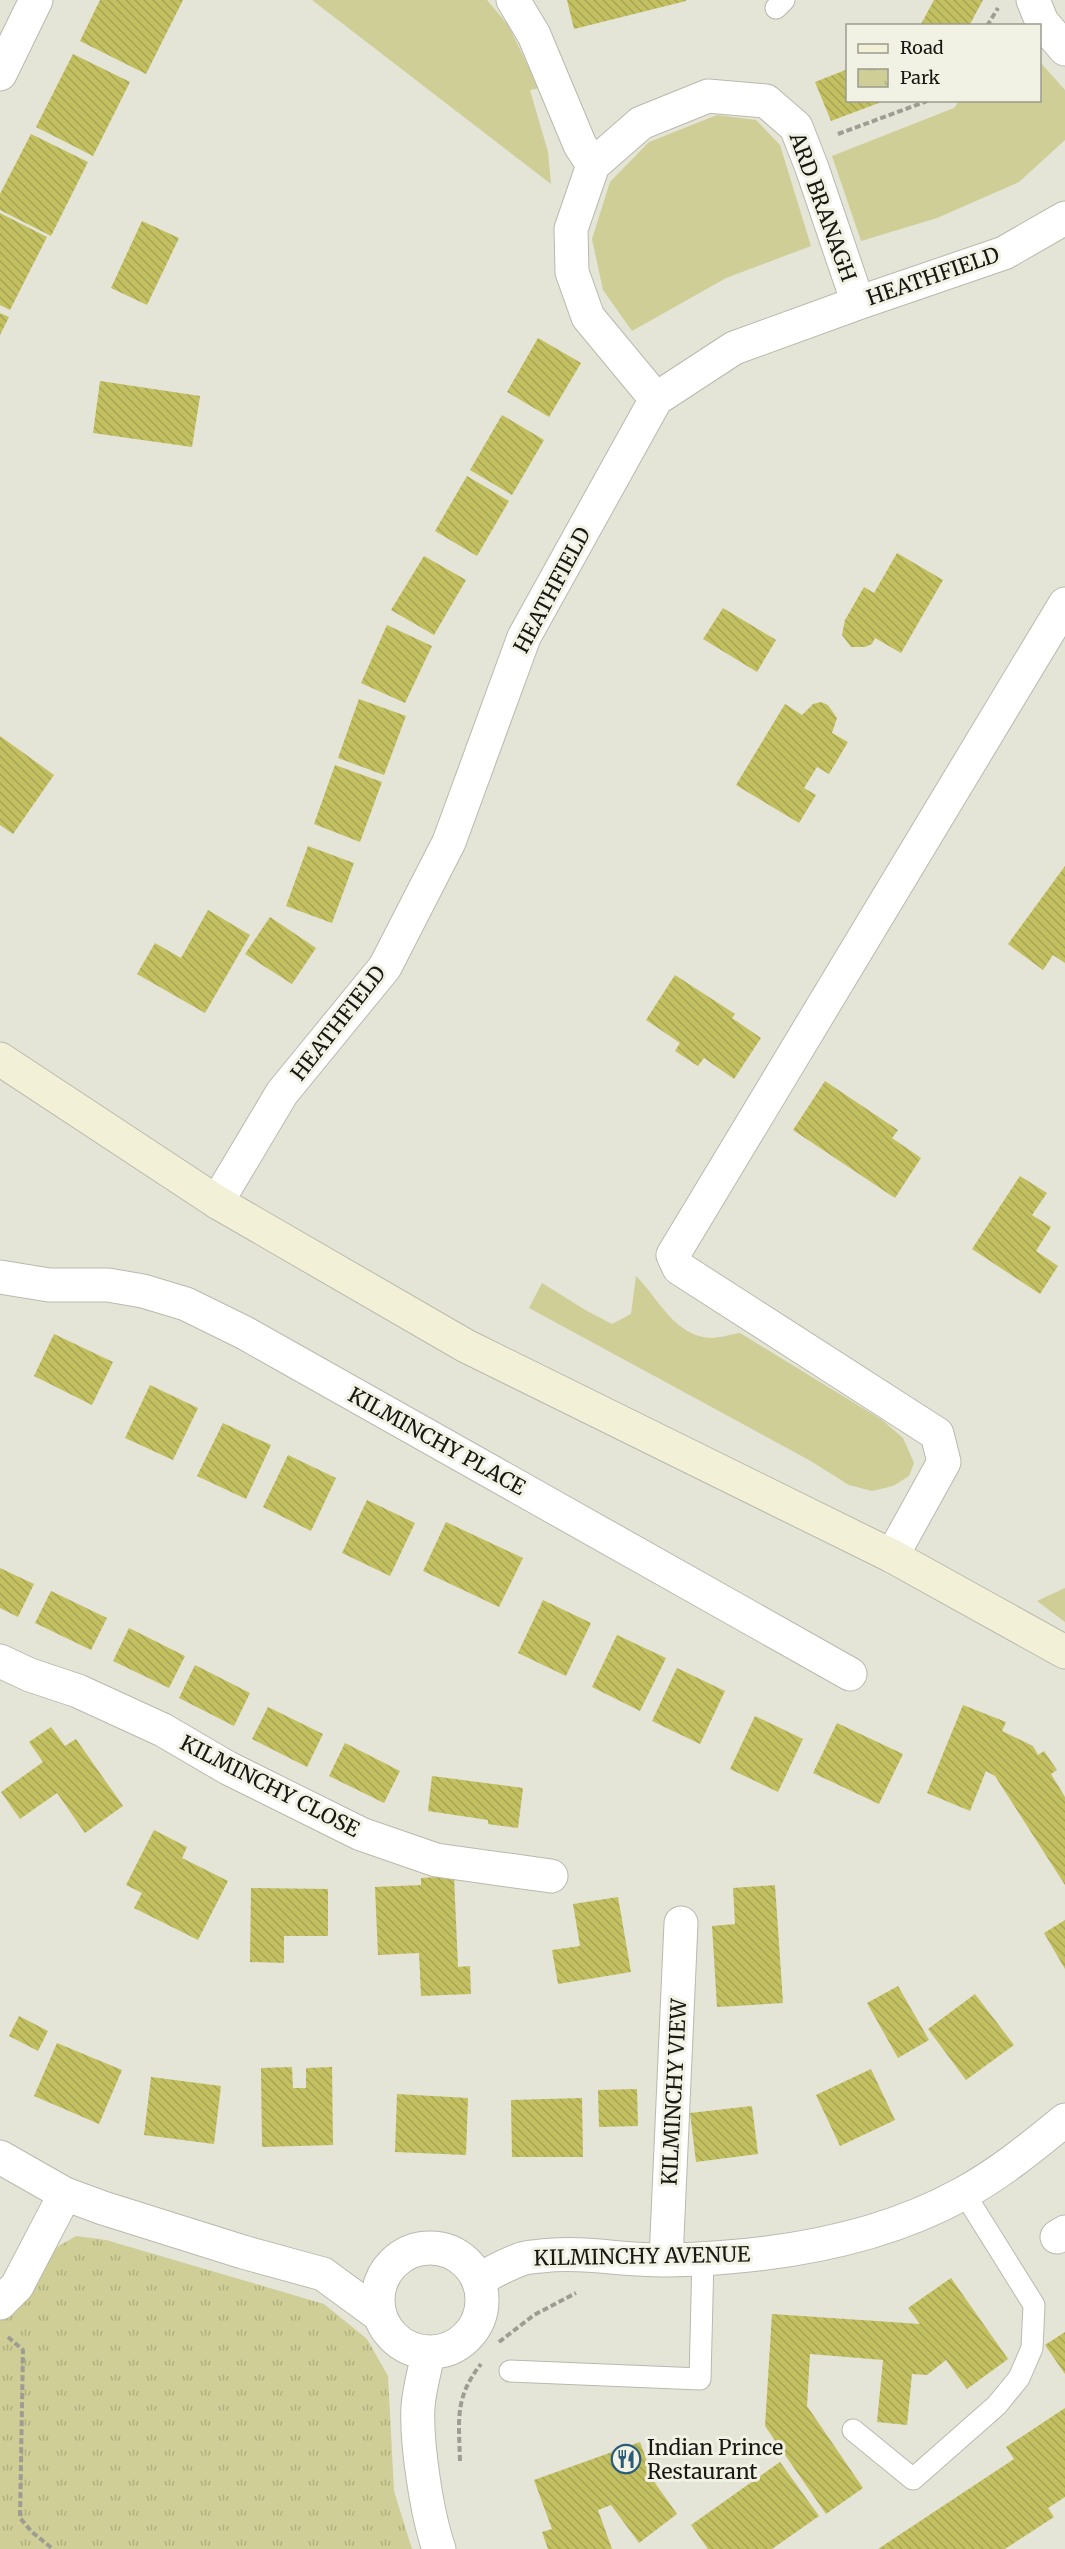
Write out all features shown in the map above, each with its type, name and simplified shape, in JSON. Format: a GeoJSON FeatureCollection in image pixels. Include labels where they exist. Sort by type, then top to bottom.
{"type":"FeatureCollection","features":[{"type":"Feature","properties":{"kind":"main road"},"geometry":{"type":"LineString","coordinates":[[0,1059],[217,1202],[466,1346],[892,1556],[1065,1652]]}},
{"type":"Feature","properties":{"kind":"main road"},"geometry":{"type":"LineString","coordinates":[[1026,1631],[1065,1675]]}},
{"type":"Feature","properties":{"kind":"street"},"geometry":{"type":"LineString","coordinates":[[0,74],[36,0]]}},
{"type":"Feature","properties":{"kind":"street"},"geometry":{"type":"LineString","coordinates":[[513,0],[534,35],[580,145],[593,165]]}},
{"type":"Feature","properties":{"kind":"street"},"geometry":{"type":"LineString","coordinates":[[1033,0],[1042,22],[1065,49]]}},
{"type":"Feature","properties":{"kind":"street","name":"ARD BRANAGH"},"geometry":{"type":"LineString","coordinates":[[656,399],[588,317],[572,272],[571,229],[593,165],[641,123],[708,96],[766,101],[796,127],[858,303]]}},
{"type":"Feature","properties":{"kind":"street","name":"HEATHFIELD"},"geometry":{"type":"LineString","coordinates":[[217,1202],[282,1093],[384,966],[449,842],[524,638],[656,399],[734,348],[1004,253],[1065,218]]}},
{"type":"Feature","properties":{"kind":"street"},"geometry":{"type":"LineString","coordinates":[[892,1556],[944,1462],[937,1434],[679,1268],[673,1255],[1065,604]]}},
{"type":"Feature","properties":{"kind":"street","name":"KILMINCHY PLACE"},"geometry":{"type":"LineString","coordinates":[[0,1277],[48,1285],[108,1285],[143,1291],[186,1304],[245,1332],[850,1674]]}},
{"type":"Feature","properties":{"kind":"street","name":"KILMINCHY CLOSE"},"geometry":{"type":"LineString","coordinates":[[0,1661],[30,1675],[78,1690],[163,1730],[228,1768],[361,1834],[436,1860],[551,1876]]}},
{"type":"Feature","properties":{"kind":"street","name":"KILMINCHY VIEW"},"geometry":{"type":"LineString","coordinates":[[666,2260],[681,1923]]}},
{"type":"Feature","properties":{"kind":"street","name":"KILMINCHY AVENUE"},"geometry":{"type":"LineString","coordinates":[[478,2280],[520,2259],[557,2254],[666,2260],[753,2256],[864,2233],[935,2208],[964,2193],[1005,2167],[1065,2120]]}},
{"type":"Feature","properties":{"kind":"street"},"geometry":{"type":"LineString","coordinates":[[0,2157],[65,2194],[243,2252],[323,2274],[379,2315]]}},
{"type":"Feature","properties":{"kind":"street"},"geometry":{"type":"LineString","coordinates":[[0,2303],[17,2286],[65,2194]]}},
{"type":"Feature","properties":{"kind":"street"},"geometry":{"type":"LineString","coordinates":[[431,2248],[446,2250],[459,2257],[470,2268],[478,2280],[482,2297],[480,2314],[473,2330],[461,2343],[445,2350],[428,2353],[412,2350],[398,2342],[386,2330],[379,2315],[378,2297],[381,2279],[391,2264],[417,2249],[431,2248]]}},
{"type":"Feature","properties":{"kind":"street"},"geometry":{"type":"LineString","coordinates":[[323,2274],[391,2264]]}},
{"type":"Feature","properties":{"kind":"street"},"geometry":{"type":"LineString","coordinates":[[428,2353],[418,2408],[422,2465],[433,2534],[439,2549]]}},
{"type":"Feature","properties":{"kind":"lane"},"geometry":{"type":"LineString","coordinates":[[853,2430],[913,2479],[997,2404],[1019,2378],[1032,2348],[1034,2306],[964,2193]]}},
{"type":"Feature","properties":{"kind":"lane"},"geometry":{"type":"LineString","coordinates":[[510,2371],[700,2379],[703,2258]]}},
{"type":"Feature","properties":{"kind":"path"},"geometry":{"type":"LineString","coordinates":[[988,24],[1002,0]]}},
{"type":"Feature","properties":{"kind":"path"},"geometry":{"type":"LineString","coordinates":[[808,157],[926,102]]}},
{"type":"Feature","properties":{"kind":"path"},"geometry":{"type":"LineString","coordinates":[[0,2331],[23,2350],[20,2518],[32,2532],[53,2549]]}},
{"type":"Feature","properties":{"kind":"green space"},"geometry":{"type":"Polygon","coordinates":[[[312,0],[487,0],[508,25],[539,88],[530,90],[548,152],[551,184],[312,0]]]}},
{"type":"Feature","properties":{"kind":"green space"},"geometry":{"type":"Polygon","coordinates":[[[1041,63],[1065,90],[1065,140],[1019,182],[937,218],[861,241],[832,156],[954,108],[958,102],[1041,102],[1041,63]]]}},
{"type":"Feature","properties":{"kind":"green space"},"geometry":{"type":"Polygon","coordinates":[[[717,115],[756,120],[780,145],[811,246],[726,278],[632,331],[603,290],[592,239],[610,182],[649,142],[717,115]]]}},
{"type":"Feature","properties":{"kind":"green space"},"geometry":{"type":"Polygon","coordinates":[[[636,1276],[668,1315],[687,1331],[711,1338],[740,1333],[882,1420],[903,1438],[914,1463],[909,1476],[893,1486],[872,1491],[849,1485],[809,1460],[529,1308],[542,1283],[612,1324],[631,1314],[636,1276]]]}},
{"type":"Feature","properties":{"kind":"green space"},"geometry":{"type":"Polygon","coordinates":[[[1065,1588],[1065,1622],[1037,1601],[1065,1588]]]}},
{"type":"Feature","properties":{"kind":"green space"},"geometry":{"type":"Polygon","coordinates":[[[76,2236],[106,2240],[324,2304],[367,2339],[388,2376],[394,2491],[412,2549],[0,2549],[0,2321],[21,2297],[40,2257],[76,2236]]]}},
{"type":"Feature","properties":{"kind":"building"},"geometry":{"type":"Polygon","coordinates":[[[100,0],[183,0],[146,74],[80,41],[100,0]]]}},
{"type":"Feature","properties":{"kind":"building"},"geometry":{"type":"Polygon","coordinates":[[[567,0],[686,0],[686,1],[574,29],[567,0]]]}},
{"type":"Feature","properties":{"kind":"building"},"geometry":{"type":"Polygon","coordinates":[[[934,0],[983,0],[970,24],[921,24],[934,0]]]}},
{"type":"Feature","properties":{"kind":"building"},"geometry":{"type":"Polygon","coordinates":[[[73,54],[130,82],[93,156],[36,127],[73,54]]]}},
{"type":"Feature","properties":{"kind":"building"},"geometry":{"type":"Polygon","coordinates":[[[846,70],[846,102],[881,102],[831,121],[815,82],[846,70]]]}},
{"type":"Feature","properties":{"kind":"building"},"geometry":{"type":"Polygon","coordinates":[[[31,134],[88,162],[51,236],[0,210],[0,194],[31,134]]]}},
{"type":"Feature","properties":{"kind":"building"},"geometry":{"type":"Polygon","coordinates":[[[0,213],[47,237],[10,310],[0,305],[0,213]]]}},
{"type":"Feature","properties":{"kind":"building"},"geometry":{"type":"Polygon","coordinates":[[[142,221],[179,238],[147,305],[111,288],[142,221]]]}},
{"type":"Feature","properties":{"kind":"building"},"geometry":{"type":"Polygon","coordinates":[[[0,313],[9,317],[0,335],[0,313]]]}},
{"type":"Feature","properties":{"kind":"building"},"geometry":{"type":"Polygon","coordinates":[[[538,338],[581,363],[549,417],[507,392],[538,338]]]}},
{"type":"Feature","properties":{"kind":"building"},"geometry":{"type":"Polygon","coordinates":[[[100,381],[200,396],[192,447],[93,433],[100,381]]]}},
{"type":"Feature","properties":{"kind":"building"},"geometry":{"type":"Polygon","coordinates":[[[502,415],[544,440],[512,495],[470,470],[502,415]]]}},
{"type":"Feature","properties":{"kind":"building"},"geometry":{"type":"Polygon","coordinates":[[[467,476],[509,501],[477,556],[435,531],[467,476]]]}},
{"type":"Feature","properties":{"kind":"building"},"geometry":{"type":"Polygon","coordinates":[[[897,553],[943,580],[901,653],[875,638],[872,644],[865,647],[851,647],[842,635],[845,620],[864,587],[874,593],[897,553]]]}},
{"type":"Feature","properties":{"kind":"building"},"geometry":{"type":"Polygon","coordinates":[[[424,556],[466,580],[434,635],[391,610],[424,556]]]}},
{"type":"Feature","properties":{"kind":"building"},"geometry":{"type":"Polygon","coordinates":[[[723,608],[776,640],[757,672],[703,639],[723,608]]]}},
{"type":"Feature","properties":{"kind":"building"},"geometry":{"type":"Polygon","coordinates":[[[387,625],[432,646],[405,703],[361,683],[387,625]]]}},
{"type":"Feature","properties":{"kind":"building"},"geometry":{"type":"Polygon","coordinates":[[[359,699],[406,716],[384,775],[338,758],[359,699]]]}},
{"type":"Feature","properties":{"kind":"building"},"geometry":{"type":"Polygon","coordinates":[[[821,702],[828,705],[837,718],[832,733],[848,742],[829,774],[817,767],[804,788],[816,795],[799,823],[736,785],[785,704],[802,715],[813,704],[821,702]]]}},
{"type":"Feature","properties":{"kind":"building"},"geometry":{"type":"Polygon","coordinates":[[[0,736],[54,775],[13,834],[0,825],[0,736]]]}},
{"type":"Feature","properties":{"kind":"building"},"geometry":{"type":"Polygon","coordinates":[[[335,765],[382,782],[360,842],[314,824],[335,765]]]}},
{"type":"Feature","properties":{"kind":"building"},"geometry":{"type":"Polygon","coordinates":[[[308,846],[354,863],[332,923],[286,906],[308,846]]]}},
{"type":"Feature","properties":{"kind":"building"},"geometry":{"type":"Polygon","coordinates":[[[1065,866],[1065,963],[1053,955],[1043,970],[1008,944],[1065,866]]]}},
{"type":"Feature","properties":{"kind":"building"},"geometry":{"type":"Polygon","coordinates":[[[208,910],[250,935],[205,1013],[137,974],[155,943],[181,958],[208,910]]]}},
{"type":"Feature","properties":{"kind":"building"},"geometry":{"type":"Polygon","coordinates":[[[270,917],[316,948],[292,984],[245,954],[270,917]]]}},
{"type":"Feature","properties":{"kind":"building"},"geometry":{"type":"Polygon","coordinates":[[[675,975],[735,1014],[732,1018],[761,1038],[734,1079],[704,1058],[698,1066],[675,1051],[680,1043],[646,1020],[675,975]]]}},
{"type":"Feature","properties":{"kind":"building"},"geometry":{"type":"Polygon","coordinates":[[[825,1081],[898,1130],[892,1138],[921,1158],[895,1198],[793,1130],[825,1081]]]}},
{"type":"Feature","properties":{"kind":"building"},"geometry":{"type":"Polygon","coordinates":[[[1020,1176],[1047,1193],[1032,1215],[1051,1227],[1036,1251],[1058,1266],[1040,1294],[972,1249],[1020,1176]]]}},
{"type":"Feature","properties":{"kind":"building"},"geometry":{"type":"Polygon","coordinates":[[[54,1334],[113,1362],[92,1405],[34,1376],[54,1334]]]}},
{"type":"Feature","properties":{"kind":"building"},"geometry":{"type":"Polygon","coordinates":[[[150,1385],[198,1408],[173,1460],[125,1438],[150,1385]]]}},
{"type":"Feature","properties":{"kind":"building"},"geometry":{"type":"Polygon","coordinates":[[[223,1423],[271,1445],[246,1499],[197,1476],[223,1423]]]}},
{"type":"Feature","properties":{"kind":"building"},"geometry":{"type":"Polygon","coordinates":[[[288,1455],[336,1478],[311,1531],[263,1507],[288,1455]]]}},
{"type":"Feature","properties":{"kind":"building"},"geometry":{"type":"Polygon","coordinates":[[[367,1500],[415,1523],[390,1576],[342,1553],[367,1500]]]}},
{"type":"Feature","properties":{"kind":"building"},"geometry":{"type":"Polygon","coordinates":[[[446,1522],[523,1558],[499,1607],[423,1571],[446,1522]]]}},
{"type":"Feature","properties":{"kind":"building"},"geometry":{"type":"Polygon","coordinates":[[[0,1568],[34,1584],[18,1617],[0,1608],[0,1568]]]}},
{"type":"Feature","properties":{"kind":"building"},"geometry":{"type":"Polygon","coordinates":[[[51,1591],[107,1618],[91,1650],[35,1623],[51,1591]]]}},
{"type":"Feature","properties":{"kind":"building"},"geometry":{"type":"Polygon","coordinates":[[[543,1600],[591,1623],[566,1676],[518,1653],[543,1600]]]}},
{"type":"Feature","properties":{"kind":"building"},"geometry":{"type":"Polygon","coordinates":[[[129,1628],[185,1656],[169,1688],[113,1661],[129,1628]]]}},
{"type":"Feature","properties":{"kind":"building"},"geometry":{"type":"Polygon","coordinates":[[[617,1635],[666,1658],[640,1711],[592,1687],[617,1635]]]}},
{"type":"Feature","properties":{"kind":"building"},"geometry":{"type":"Polygon","coordinates":[[[195,1665],[250,1693],[234,1726],[179,1698],[195,1665]]]}},
{"type":"Feature","properties":{"kind":"building"},"geometry":{"type":"Polygon","coordinates":[[[677,1668],[725,1691],[700,1744],[652,1721],[677,1668]]]}},
{"type":"Feature","properties":{"kind":"building"},"geometry":{"type":"Polygon","coordinates":[[[963,1705],[1006,1722],[1002,1731],[1033,1746],[1038,1755],[1044,1751],[1057,1770],[1051,1774],[1065,1797],[1065,1885],[995,1776],[986,1771],[970,1811],[927,1793],[963,1705]]]}},
{"type":"Feature","properties":{"kind":"building"},"geometry":{"type":"Polygon","coordinates":[[[268,1707],[323,1734],[307,1767],[252,1739],[268,1707]]]}},
{"type":"Feature","properties":{"kind":"building"},"geometry":{"type":"Polygon","coordinates":[[[755,1716],[803,1739],[778,1792],[730,1769],[755,1716]]]}},
{"type":"Feature","properties":{"kind":"building"},"geometry":{"type":"Polygon","coordinates":[[[837,1723],[903,1754],[879,1804],[813,1773],[837,1723]]]}},
{"type":"Feature","properties":{"kind":"building"},"geometry":{"type":"Polygon","coordinates":[[[51,1727],[65,1746],[76,1739],[123,1806],[85,1833],[57,1793],[20,1819],[1,1792],[43,1762],[29,1742],[51,1727]]]}},
{"type":"Feature","properties":{"kind":"building"},"geometry":{"type":"Polygon","coordinates":[[[345,1743],[400,1771],[384,1803],[329,1776],[345,1743]]]}},
{"type":"Feature","properties":{"kind":"building"},"geometry":{"type":"Polygon","coordinates":[[[432,1776],[523,1788],[518,1828],[488,1824],[488,1820],[428,1811],[432,1776]]]}},
{"type":"Feature","properties":{"kind":"building"},"geometry":{"type":"Polygon","coordinates":[[[154,1830],[187,1847],[182,1858],[228,1881],[198,1940],[134,1908],[142,1893],[126,1885],[154,1830]]]}},
{"type":"Feature","properties":{"kind":"building"},"geometry":{"type":"Polygon","coordinates":[[[454,1876],[458,1967],[470,1966],[471,1994],[421,1996],[419,1953],[378,1955],[375,1887],[421,1885],[421,1878],[454,1876]]]}},
{"type":"Feature","properties":{"kind":"building"},"geometry":{"type":"Polygon","coordinates":[[[775,1885],[783,2003],[717,2007],[712,1926],[735,1924],[733,1888],[775,1885]]]}},
{"type":"Feature","properties":{"kind":"building"},"geometry":{"type":"Polygon","coordinates":[[[251,1888],[328,1889],[328,1936],[284,1936],[284,1963],[250,1962],[251,1888]]]}},
{"type":"Feature","properties":{"kind":"building"},"geometry":{"type":"Polygon","coordinates":[[[618,1897],[631,1972],[558,1984],[552,1950],[580,1946],[573,1904],[618,1897]]]}},
{"type":"Feature","properties":{"kind":"building"},"geometry":{"type":"Polygon","coordinates":[[[1065,1920],[1065,1969],[1044,1933],[1065,1920]]]}},
{"type":"Feature","properties":{"kind":"building"},"geometry":{"type":"Polygon","coordinates":[[[898,1986],[929,2040],[898,2058],[867,2003],[898,1986]]]}},
{"type":"Feature","properties":{"kind":"building"},"geometry":{"type":"Polygon","coordinates":[[[975,1994],[1014,2045],[966,2080],[928,2029],[975,1994]]]}},
{"type":"Feature","properties":{"kind":"building"},"geometry":{"type":"Polygon","coordinates":[[[19,2016],[48,2031],[38,2051],[9,2036],[19,2016]]]}},
{"type":"Feature","properties":{"kind":"building"},"geometry":{"type":"Polygon","coordinates":[[[57,2043],[122,2070],[99,2124],[34,2096],[57,2043]]]}},
{"type":"Feature","properties":{"kind":"building"},"geometry":{"type":"Polygon","coordinates":[[[292,2067],[293,2088],[306,2088],[306,2068],[332,2067],[333,2145],[262,2147],[261,2068],[292,2067]]]}},
{"type":"Feature","properties":{"kind":"building"},"geometry":{"type":"Polygon","coordinates":[[[871,2069],[895,2120],[840,2146],[816,2095],[871,2069]]]}},
{"type":"Feature","properties":{"kind":"building"},"geometry":{"type":"Polygon","coordinates":[[[151,2077],[221,2086],[214,2144],[144,2135],[151,2077]]]}},
{"type":"Feature","properties":{"kind":"building"},"geometry":{"type":"Polygon","coordinates":[[[637,2089],[638,2126],[599,2127],[598,2090],[637,2089]]]}},
{"type":"Feature","properties":{"kind":"building"},"geometry":{"type":"Polygon","coordinates":[[[397,2094],[468,2098],[466,2155],[395,2152],[397,2094]]]}},
{"type":"Feature","properties":{"kind":"building"},"geometry":{"type":"Polygon","coordinates":[[[582,2098],[583,2157],[512,2157],[511,2100],[582,2098]]]}},
{"type":"Feature","properties":{"kind":"building"},"geometry":{"type":"Polygon","coordinates":[[[752,2106],[758,2154],[696,2162],[690,2113],[752,2106]]]}},
{"type":"Feature","properties":{"kind":"building"},"geometry":{"type":"Polygon","coordinates":[[[951,2278],[1008,2359],[967,2389],[946,2360],[927,2375],[912,2374],[907,2425],[877,2422],[883,2360],[810,2354],[807,2406],[863,2488],[826,2514],[765,2426],[772,2314],[920,2324],[908,2308],[951,2278]]]}},
{"type":"Feature","properties":{"kind":"building"},"geometry":{"type":"Polygon","coordinates":[[[1065,2332],[1065,2374],[1045,2345],[1065,2332]]]}},
{"type":"Feature","properties":{"kind":"building"},"geometry":{"type":"Polygon","coordinates":[[[1065,2408],[1065,2497],[1048,2508],[1054,2517],[1005,2549],[878,2549],[1014,2459],[1006,2447],[1065,2408]]]}},
{"type":"Feature","properties":{"kind":"building"},"geometry":{"type":"Polygon","coordinates":[[[640,2442],[655,2483],[677,2514],[639,2543],[611,2505],[598,2510],[612,2549],[548,2549],[542,2532],[552,2529],[534,2480],[640,2442]]]}},
{"type":"Feature","properties":{"kind":"building"},"geometry":{"type":"Polygon","coordinates":[[[780,2462],[819,2516],[772,2549],[708,2549],[691,2525],[780,2462]]]}},
{"type":"Feature","properties":{"kind":"place","name":"Indian Prince Restaurant"},"geometry":{"type":"Point","coordinates":[626,2459]}}]}
